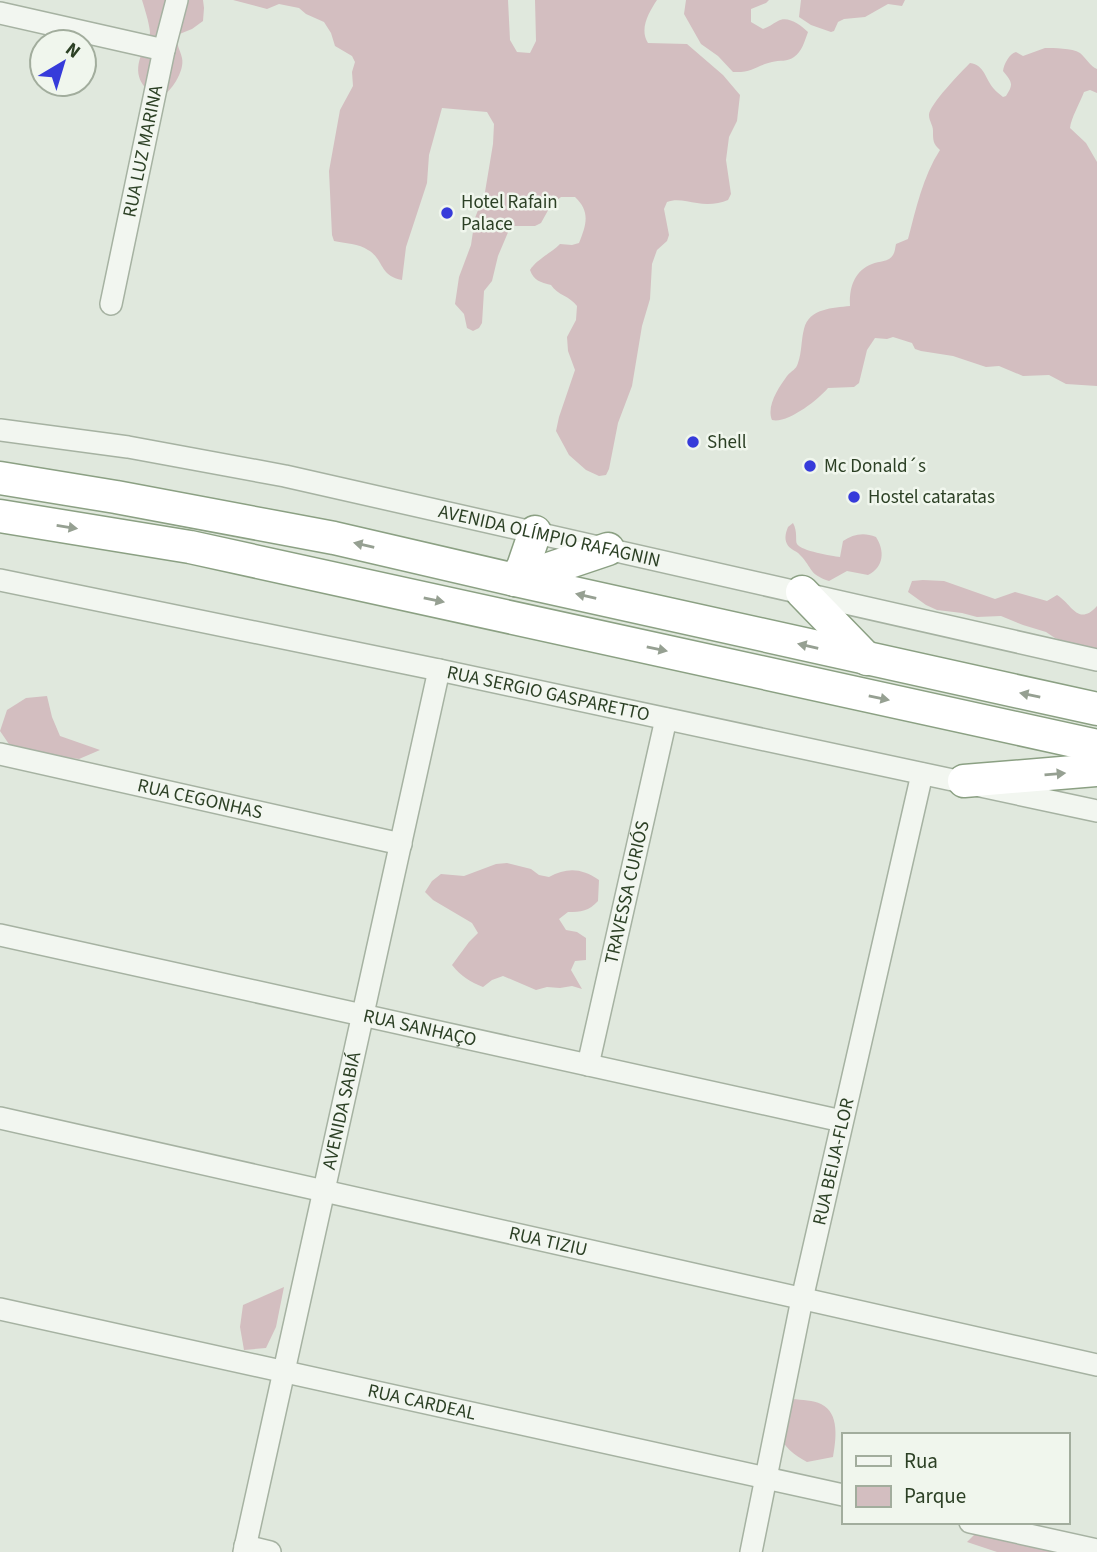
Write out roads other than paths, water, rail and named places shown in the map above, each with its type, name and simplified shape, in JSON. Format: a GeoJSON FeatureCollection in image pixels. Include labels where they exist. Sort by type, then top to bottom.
{"type":"FeatureCollection","features":[{"type":"Feature","properties":{"kind":"highway"},"geometry":{"type":"LineString","coordinates":[[0,478],[334,538],[1097,709]]}},
{"type":"Feature","properties":{"kind":"highway"},"geometry":{"type":"LineString","coordinates":[[0,516],[190,547],[1097,746]]}},
{"type":"Feature","properties":{"kind":"highway"},"geometry":{"type":"LineString","coordinates":[[515,580],[523,567],[535,532]]}},
{"type":"Feature","properties":{"kind":"highway"},"geometry":{"type":"LineString","coordinates":[[515,580],[608,549]]}},
{"type":"Feature","properties":{"kind":"highway"},"geometry":{"type":"LineString","coordinates":[[802,592],[867,659]]}},
{"type":"Feature","properties":{"kind":"highway"},"geometry":{"type":"LineString","coordinates":[[964,782],[1097,771]]}},
{"type":"Feature","properties":{"kind":"street","name":"RUA LUZ MARINA"},"geometry":{"type":"LineString","coordinates":[[111,304],[177,0]]}},
{"type":"Feature","properties":{"kind":"street"},"geometry":{"type":"LineString","coordinates":[[0,13],[164,50]]}},
{"type":"Feature","properties":{"kind":"street","name":"AVENIDA OLÍMPIO RAFAGNIN"},"geometry":{"type":"LineString","coordinates":[[0,430],[128,447],[285,476],[1097,660]]}},
{"type":"Feature","properties":{"kind":"street","name":"RUA SERGIO GASPARETTO"},"geometry":{"type":"LineString","coordinates":[[0,580],[1097,810]]}},
{"type":"Feature","properties":{"kind":"street","name":"AVENIDA SABIÁ"},"geometry":{"type":"LineString","coordinates":[[244,1549],[439,670]]}},
{"type":"Feature","properties":{"kind":"street","name":"TRAVESSA CURIÓS"},"geometry":{"type":"LineString","coordinates":[[588,1065],[666,719]]}},
{"type":"Feature","properties":{"kind":"street","name":"RUA CEGONHAS"},"geometry":{"type":"LineString","coordinates":[[0,754],[401,844]]}},
{"type":"Feature","properties":{"kind":"street","name":"RUA BEIJA-FLOR"},"geometry":{"type":"LineString","coordinates":[[751,1552],[802,1299],[922,774]]}},
{"type":"Feature","properties":{"kind":"street","name":"RUA SANHAÇO"},"geometry":{"type":"LineString","coordinates":[[0,935],[842,1121]]}},
{"type":"Feature","properties":{"kind":"street","name":"RUA TIZIU"},"geometry":{"type":"LineString","coordinates":[[0,1118],[1097,1365]]}},
{"type":"Feature","properties":{"kind":"street","name":"RUA CARDEAL"},"geometry":{"type":"LineString","coordinates":[[0,1309],[842,1494]]}},
{"type":"Feature","properties":{"kind":"street"},"geometry":{"type":"LineString","coordinates":[[979,1524],[1097,1550]]}},
{"type":"Feature","properties":{"kind":"street"},"geometry":{"type":"LineString","coordinates":[[244,1549],[270,1552]]}},
{"type":"Feature","properties":{"kind":"place","name":"Hotel Rafain Palace"},"geometry":{"type":"Point","coordinates":[447,213]}},
{"type":"Feature","properties":{"kind":"place","name":"Shell"},"geometry":{"type":"Point","coordinates":[693,442]}},
{"type":"Feature","properties":{"kind":"place","name":"Mc Donald´s"},"geometry":{"type":"Point","coordinates":[810,466]}},
{"type":"Feature","properties":{"kind":"place","name":"Hostel cataratas"},"geometry":{"type":"Point","coordinates":[854,497]}}]}
